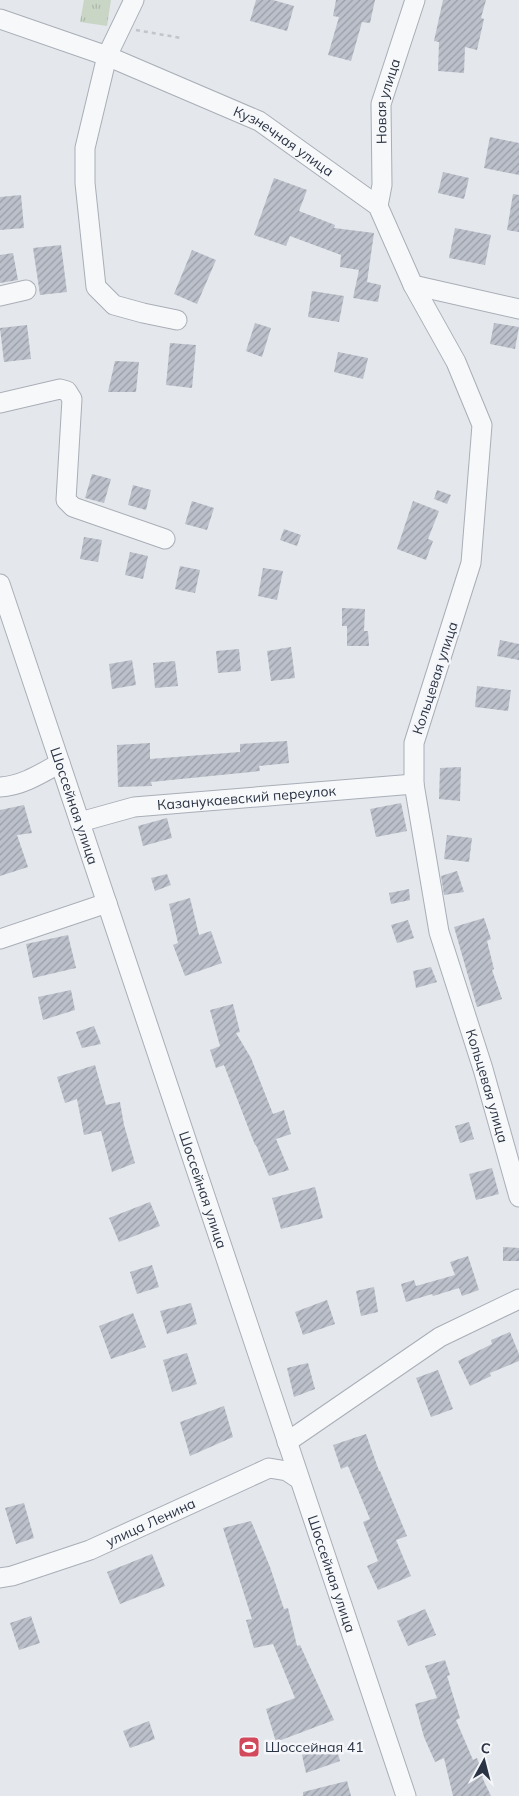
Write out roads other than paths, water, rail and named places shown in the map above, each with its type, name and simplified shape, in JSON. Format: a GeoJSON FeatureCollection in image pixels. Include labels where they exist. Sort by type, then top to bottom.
{"type":"FeatureCollection","features":[{"type":"Feature","properties":{"kind":"street"},"geometry":{"type":"LineString","coordinates":[[134,0],[107,56],[85,148],[86,183],[96,287],[114,305],[177,320]]}},
{"type":"Feature","properties":{"kind":"street","name":"Новая улица"},"geometry":{"type":"LineString","coordinates":[[378,206],[382,185],[381,104],[415,0]]}},
{"type":"Feature","properties":{"kind":"street","name":"Кузнечная улица"},"geometry":{"type":"LineString","coordinates":[[0,19],[107,56],[259,121],[378,206]]}},
{"type":"Feature","properties":{"kind":"street"},"geometry":{"type":"LineString","coordinates":[[378,206],[413,285],[519,309]]}},
{"type":"Feature","properties":{"kind":"street","name":"Кольцевая улица"},"geometry":{"type":"LineString","coordinates":[[413,285],[456,362],[482,425],[472,563],[414,743],[414,784],[439,932],[483,1069],[519,1197]]}},
{"type":"Feature","properties":{"kind":"street"},"geometry":{"type":"LineString","coordinates":[[0,296],[26,290]]}},
{"type":"Feature","properties":{"kind":"street"},"geometry":{"type":"LineString","coordinates":[[0,403],[60,389],[67,392],[72,399],[66,500],[73,507],[165,539]]}},
{"type":"Feature","properties":{"kind":"street","name":"Шоссейная улица"},"geometry":{"type":"LineString","coordinates":[[0,584],[406,1796]]}},
{"type":"Feature","properties":{"kind":"street"},"geometry":{"type":"LineString","coordinates":[[0,787],[10,787],[60,763]]}},
{"type":"Feature","properties":{"kind":"street","name":"Казанукаевский переулок"},"geometry":{"type":"LineString","coordinates":[[80,822],[134,807],[414,784]]}},
{"type":"Feature","properties":{"kind":"street"},"geometry":{"type":"LineString","coordinates":[[0,939],[107,903]]}},
{"type":"Feature","properties":{"kind":"street"},"geometry":{"type":"LineString","coordinates":[[287,1442],[440,1337],[519,1299]]}},
{"type":"Feature","properties":{"kind":"street","name":"улица Ленина"},"geometry":{"type":"LineString","coordinates":[[0,1578],[12,1576],[90,1550],[269,1468],[287,1471],[299,1478]]}},
{"type":"Feature","properties":{"kind":"place","name":"Шоссейная 41"},"geometry":{"type":"Point","coordinates":[249,1747]}}]}
